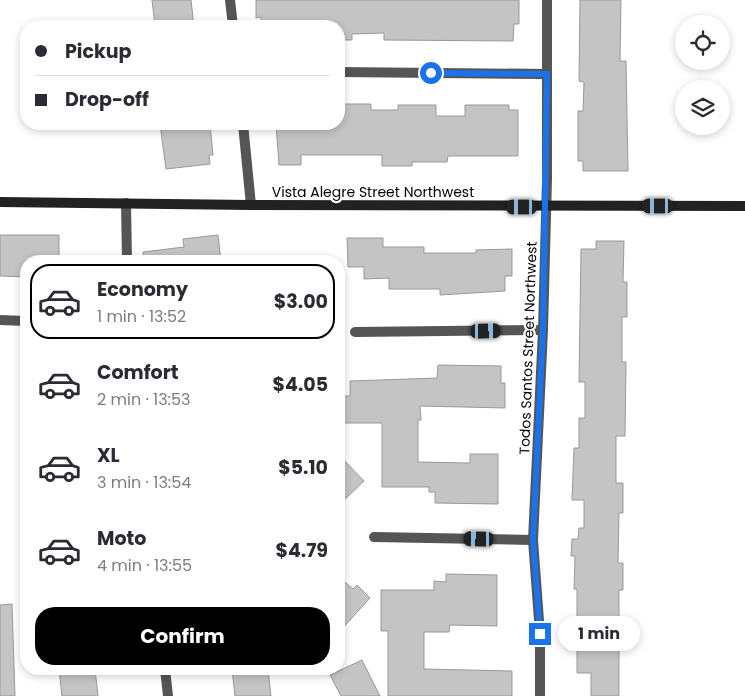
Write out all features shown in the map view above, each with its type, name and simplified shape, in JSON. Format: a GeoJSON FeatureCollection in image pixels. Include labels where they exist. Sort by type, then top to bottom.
{"type":"FeatureCollection","features":[{"type":"Feature","properties":{"kind":"street"},"geometry":{"type":"LineString","coordinates":[[230,0],[232,20]]}},
{"type":"Feature","properties":{"kind":"street","name":"Todos Santos Street Northwest"},"geometry":{"type":"LineString","coordinates":[[540,696],[540,634],[533,540],[543,330],[546,207],[547,0]]}},
{"type":"Feature","properties":{"kind":"street"},"geometry":{"type":"LineString","coordinates":[[345,72],[547,74]]}},
{"type":"Feature","properties":{"kind":"street"},"geometry":{"type":"LineString","coordinates":[[244,130],[251,205]]}},
{"type":"Feature","properties":{"kind":"street","name":"Vista Alegre Street Northwest"},"geometry":{"type":"LineString","coordinates":[[0,202],[546,207],[745,206]]}},
{"type":"Feature","properties":{"kind":"street"},"geometry":{"type":"LineString","coordinates":[[126,203],[126,255]]}},
{"type":"Feature","properties":{"kind":"street"},"geometry":{"type":"LineString","coordinates":[[0,320],[20,320]]}},
{"type":"Feature","properties":{"kind":"street"},"geometry":{"type":"LineString","coordinates":[[355,332],[543,330]]}},
{"type":"Feature","properties":{"kind":"street"},"geometry":{"type":"LineString","coordinates":[[374,537],[533,540]]}},
{"type":"Feature","properties":{"kind":"street"},"geometry":{"type":"LineString","coordinates":[[166,675],[168,696]]}},
{"type":"Feature","properties":{"kind":"building"},"geometry":{"type":"Polygon","coordinates":[[[152,0],[191,0],[193,20],[154,20],[152,0]]]}},
{"type":"Feature","properties":{"kind":"building"},"geometry":{"type":"Polygon","coordinates":[[[256,0],[519,0],[519,24],[514,24],[513,41],[384,40],[384,33],[352,34],[352,40],[345,40],[345,20],[261,20],[261,17],[256,18],[256,0]]]}},
{"type":"Feature","properties":{"kind":"building"},"geometry":{"type":"Polygon","coordinates":[[[580,0],[621,0],[620,61],[626,61],[628,171],[583,171],[583,161],[578,161],[578,111],[583,111],[584,82],[579,81],[580,0]]]}},
{"type":"Feature","properties":{"kind":"building"},"geometry":{"type":"Polygon","coordinates":[[[345,104],[371,104],[371,110],[398,110],[398,105],[436,105],[436,116],[465,116],[465,105],[509,105],[509,110],[518,110],[518,156],[448,156],[447,162],[412,162],[412,166],[382,166],[382,155],[301,155],[301,165],[279,165],[276,130],[345,130],[345,104]]]}},
{"type":"Feature","properties":{"kind":"building"},"geometry":{"type":"Polygon","coordinates":[[[161,130],[211,130],[213,155],[209,155],[210,164],[166,169],[161,130]]]}},
{"type":"Feature","properties":{"kind":"building"},"geometry":{"type":"Polygon","coordinates":[[[0,235],[59,235],[59,255],[20,255],[20,277],[0,276],[0,235]]]}},
{"type":"Feature","properties":{"kind":"building"},"geometry":{"type":"Polygon","coordinates":[[[218,235],[220,255],[143,255],[143,252],[184,247],[183,239],[218,235]]]}},
{"type":"Feature","properties":{"kind":"building"},"geometry":{"type":"Polygon","coordinates":[[[347,238],[383,238],[383,247],[424,247],[424,253],[476,253],[476,250],[512,249],[512,276],[505,276],[505,291],[440,295],[440,289],[389,289],[389,278],[364,279],[364,267],[348,267],[347,238]]]}},
{"type":"Feature","properties":{"kind":"building"},"geometry":{"type":"Polygon","coordinates":[[[596,241],[624,241],[623,282],[627,282],[627,317],[622,317],[622,362],[626,362],[625,436],[616,436],[616,483],[623,483],[623,513],[619,513],[618,563],[623,563],[623,590],[619,590],[619,696],[591,696],[591,673],[577,673],[577,589],[574,589],[575,556],[571,556],[572,539],[578,539],[579,528],[584,528],[584,500],[572,500],[574,448],[579,448],[579,418],[585,418],[585,382],[579,382],[581,249],[596,249],[596,241]]]}},
{"type":"Feature","properties":{"kind":"building"},"geometry":{"type":"Polygon","coordinates":[[[438,365],[501,366],[501,383],[505,383],[505,408],[420,406],[421,420],[418,420],[418,462],[470,463],[470,454],[498,454],[498,504],[435,503],[435,492],[429,492],[429,487],[382,487],[382,423],[345,423],[345,396],[350,396],[350,381],[437,378],[438,365]]]}},
{"type":"Feature","properties":{"kind":"building"},"geometry":{"type":"Polygon","coordinates":[[[345,461],[364,481],[345,499],[345,461]]]}},
{"type":"Feature","properties":{"kind":"building"},"geometry":{"type":"Polygon","coordinates":[[[446,574],[497,575],[497,626],[450,625],[449,632],[424,632],[424,669],[512,671],[512,696],[388,696],[388,631],[381,631],[381,590],[434,590],[434,581],[446,582],[446,574]]]}},
{"type":"Feature","properties":{"kind":"building"},"geometry":{"type":"Polygon","coordinates":[[[345,582],[353,589],[357,585],[370,598],[345,625],[345,582]]]}},
{"type":"Feature","properties":{"kind":"building"},"geometry":{"type":"Polygon","coordinates":[[[12,604],[15,696],[0,696],[0,605],[12,604]]]}},
{"type":"Feature","properties":{"kind":"building"},"geometry":{"type":"Polygon","coordinates":[[[362,660],[380,696],[341,696],[330,675],[345,675],[345,668],[362,660]]]}},
{"type":"Feature","properties":{"kind":"building"},"geometry":{"type":"Polygon","coordinates":[[[60,675],[96,675],[98,696],[62,696],[60,675]]]}},
{"type":"Feature","properties":{"kind":"building"},"geometry":{"type":"Polygon","coordinates":[[[233,675],[269,675],[271,696],[235,696],[233,675]]]}},
{"type":"Feature","properties":{"kind":"route"},"geometry":{"type":"LineString","coordinates":[[431,73],[547,74],[547,179],[543,330],[533,540],[540,634]]}}]}
